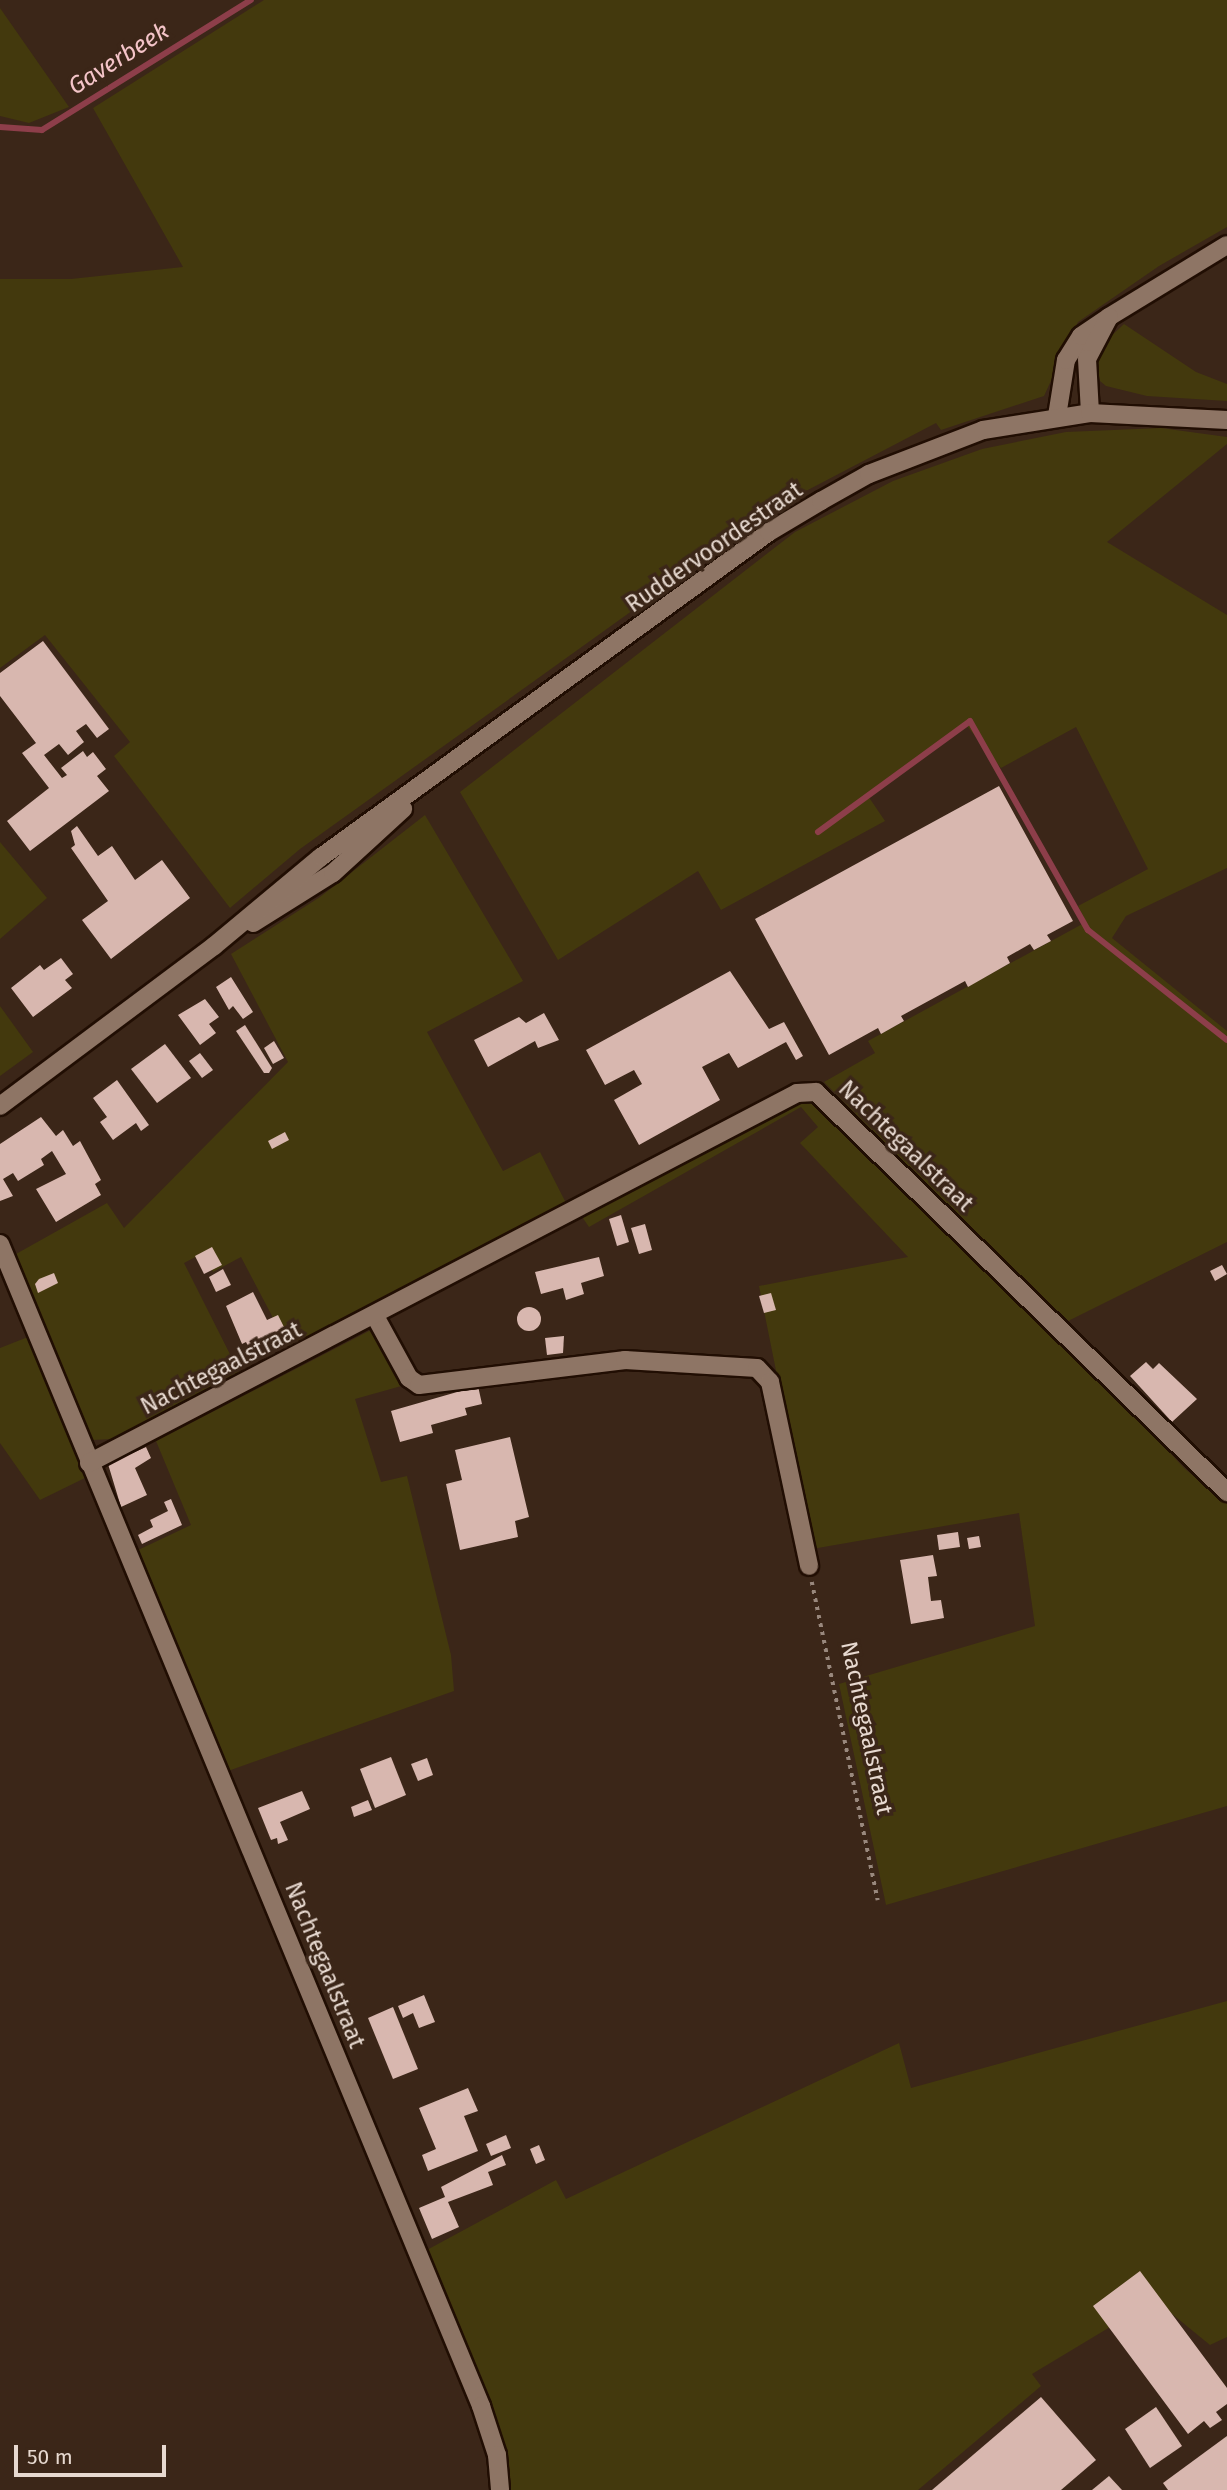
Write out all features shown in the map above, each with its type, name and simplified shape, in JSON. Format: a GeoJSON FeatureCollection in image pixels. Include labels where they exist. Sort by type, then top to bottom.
{"type":"FeatureCollection","features":[{"type":"Feature","properties":{"kind":"street"},"geometry":{"type":"LineString","coordinates":[[1057,416],[1066,360],[1081,336],[1227,245]]}},
{"type":"Feature","properties":{"kind":"street"},"geometry":{"type":"LineString","coordinates":[[1090,414],[1087,359],[1109,317]]}},
{"type":"Feature","properties":{"kind":"street","name":"Ruddervoordestraat"},"geometry":{"type":"LineString","coordinates":[[0,1106],[214,946],[333,873],[376,839],[429,783],[769,532],[821,500],[869,474],[983,430],[1057,416],[1090,414],[1149,413],[1227,421]]}},
{"type":"Feature","properties":{"kind":"street","name":"Nachtegaalstraat"},"geometry":{"type":"LineString","coordinates":[[89,1463],[375,1316],[797,1093],[816,1092],[1227,1492]]}},
{"type":"Feature","properties":{"kind":"street","name":"Nachtegaalstraat"},"geometry":{"type":"LineString","coordinates":[[0,1244],[481,2406],[497,2455],[500,2490]]}},
{"type":"Feature","properties":{"kind":"street"},"geometry":{"type":"LineString","coordinates":[[375,1316],[409,1378],[419,1385],[625,1360],[757,1368],[770,1382],[809,1566]]}},
{"type":"Feature","properties":{"kind":"path","name":"Nachtegaalstraat"},"geometry":{"type":"LineString","coordinates":[[809,1566],[878,1900]]}},
{"type":"Feature","properties":{"kind":"shaded area"},"geometry":{"type":"Polygon","coordinates":[[[264,0],[1227,0],[1227,227],[1159,266],[1078,322],[1044,396],[941,430],[936,423],[781,504],[300,849],[230,908],[114,756],[130,742],[45,635],[0,668],[0,279],[71,279],[183,267],[93,108],[264,0]]]}},
{"type":"Feature","properties":{"kind":"shaded area"},"geometry":{"type":"Polygon","coordinates":[[[0,8],[69,107],[29,123],[0,116],[0,8]]]}},
{"type":"Feature","properties":{"kind":"shaded area"},"geometry":{"type":"Polygon","coordinates":[[[1124,324],[1196,372],[1227,384],[1227,401],[1147,396],[1106,386],[1100,381],[1094,352],[1124,324]]]}},
{"type":"Feature","properties":{"kind":"shaded area"},"geometry":{"type":"Polygon","coordinates":[[[1161,428],[1227,437],[1227,444],[1107,542],[1227,615],[1227,868],[1126,916],[1112,938],[1227,1031],[1227,1242],[1064,1323],[824,1082],[875,1053],[868,1041],[1086,922],[1078,906],[1148,869],[1076,727],[1001,768],[967,726],[868,796],[885,821],[721,910],[698,871],[558,960],[460,792],[795,532],[893,481],[982,449],[1066,432],[1161,428]]]}},
{"type":"Feature","properties":{"kind":"shaded area"},"geometry":{"type":"Polygon","coordinates":[[[425,815],[523,981],[427,1032],[503,1171],[540,1152],[567,1205],[291,1352],[241,1257],[213,1272],[205,1252],[184,1263],[243,1380],[162,1419],[112,1439],[92,1440],[16,1254],[107,1203],[124,1228],[288,1062],[231,954],[320,897],[425,815]]]}},
{"type":"Feature","properties":{"kind":"shaded area"},"geometry":{"type":"Polygon","coordinates":[[[0,842],[47,898],[0,939],[0,842]]]}},
{"type":"Feature","properties":{"kind":"shaded area"},"geometry":{"type":"Polygon","coordinates":[[[0,1006],[33,1052],[0,1076],[0,1006]]]}},
{"type":"Feature","properties":{"kind":"shaded area"},"geometry":{"type":"Polygon","coordinates":[[[804,1090],[1117,1396],[1184,1468],[1227,1504],[1227,1806],[886,1905],[839,1684],[1035,1626],[1019,1513],[812,1549],[759,1286],[908,1257],[800,1143],[818,1127],[801,1107],[589,1227],[578,1211],[804,1090]]]}},
{"type":"Feature","properties":{"kind":"shaded area"},"geometry":{"type":"Polygon","coordinates":[[[371,1330],[405,1385],[355,1399],[381,1482],[407,1476],[451,1655],[454,1691],[228,1771],[136,1551],[191,1525],[156,1441],[371,1330]]]}},
{"type":"Feature","properties":{"kind":"shaded area"},"geometry":{"type":"Polygon","coordinates":[[[28,1337],[89,1476],[40,1500],[0,1443],[0,1348],[28,1337]]]}},
{"type":"Feature","properties":{"kind":"shaded area"},"geometry":{"type":"Polygon","coordinates":[[[1227,2001],[1227,2337],[1210,2345],[1155,2300],[1032,2374],[1041,2386],[918,2490],[507,2490],[508,2465],[501,2434],[425,2251],[556,2180],[566,2199],[899,2043],[911,2088],[1227,2001]]]}},
{"type":"Feature","properties":{"kind":"building"},"geometry":{"type":"Polygon","coordinates":[[[43,641],[109,729],[97,738],[86,724],[76,731],[84,742],[68,755],[59,744],[44,755],[62,778],[67,775],[61,768],[83,751],[87,757],[93,752],[106,769],[97,776],[109,791],[30,851],[7,821],[49,788],[22,753],[36,743],[0,696],[0,673],[43,641]]]}},
{"type":"Feature","properties":{"kind":"building"},"geometry":{"type":"Polygon","coordinates":[[[999,786],[1073,921],[1047,935],[1051,941],[1034,950],[1030,944],[1007,957],[1010,963],[968,987],[965,981],[901,1016],[904,1021],[881,1034],[878,1028],[829,1055],[755,919],[999,786]]]}},
{"type":"Feature","properties":{"kind":"building"},"geometry":{"type":"Polygon","coordinates":[[[77,826],[98,856],[112,846],[135,880],[162,860],[190,898],[111,959],[82,920],[108,901],[71,848],[75,845],[71,831],[77,826]]]}},
{"type":"Feature","properties":{"kind":"building"},"geometry":{"type":"Polygon","coordinates":[[[61,958],[73,974],[65,980],[72,988],[33,1017],[11,988],[40,965],[44,970],[61,958]]]}},
{"type":"Feature","properties":{"kind":"building"},"geometry":{"type":"Polygon","coordinates":[[[730,971],[769,1029],[784,1022],[803,1056],[796,1060],[786,1042],[738,1068],[729,1053],[702,1067],[720,1100],[639,1145],[614,1100],[642,1084],[634,1070],[605,1085],[586,1050],[730,971]]]}},
{"type":"Feature","properties":{"kind":"building"},"geometry":{"type":"Polygon","coordinates":[[[231,977],[253,1012],[243,1019],[233,1006],[229,1010],[216,987],[231,977]]]}},
{"type":"Feature","properties":{"kind":"building"},"geometry":{"type":"Polygon","coordinates":[[[205,999],[219,1017],[209,1024],[216,1033],[200,1045],[178,1015],[205,999]]]}},
{"type":"Feature","properties":{"kind":"building"},"geometry":{"type":"Polygon","coordinates":[[[544,1013],[559,1040],[538,1048],[535,1041],[488,1067],[474,1040],[519,1017],[526,1023],[544,1013]]]}},
{"type":"Feature","properties":{"kind":"building"},"geometry":{"type":"Polygon","coordinates":[[[245,1025],[272,1068],[269,1073],[264,1073],[236,1031],[245,1025]]]}},
{"type":"Feature","properties":{"kind":"building"},"geometry":{"type":"Polygon","coordinates":[[[274,1041],[284,1058],[273,1064],[264,1048],[274,1041]]]}},
{"type":"Feature","properties":{"kind":"building"},"geometry":{"type":"Polygon","coordinates":[[[165,1044],[191,1078],[157,1103],[131,1069],[165,1044]]]}},
{"type":"Feature","properties":{"kind":"building"},"geometry":{"type":"Polygon","coordinates":[[[200,1053],[213,1070],[202,1078],[189,1061],[200,1053]]]}},
{"type":"Feature","properties":{"kind":"building"},"geometry":{"type":"Polygon","coordinates":[[[117,1080],[149,1125],[141,1131],[136,1123],[113,1140],[100,1122],[107,1117],[93,1098],[117,1080]]]}},
{"type":"Feature","properties":{"kind":"building"},"geometry":{"type":"Polygon","coordinates":[[[41,1117],[56,1136],[63,1130],[73,1146],[80,1141],[101,1180],[95,1184],[101,1195],[56,1222],[36,1189],[66,1174],[52,1151],[41,1159],[44,1165],[18,1181],[13,1173],[3,1179],[13,1196],[0,1201],[0,1144],[41,1117]]]}},
{"type":"Feature","properties":{"kind":"building"},"geometry":{"type":"Polygon","coordinates":[[[285,1132],[289,1140],[272,1149],[268,1141],[285,1132]]]}},
{"type":"Feature","properties":{"kind":"building"},"geometry":{"type":"Polygon","coordinates":[[[621,1215],[629,1242],[617,1246],[609,1219],[621,1215]]]}},
{"type":"Feature","properties":{"kind":"building"},"geometry":{"type":"Polygon","coordinates":[[[645,1224],[652,1250],[639,1254],[631,1228],[645,1224]]]}},
{"type":"Feature","properties":{"kind":"building"},"geometry":{"type":"Polygon","coordinates":[[[212,1247],[222,1265],[204,1274],[195,1256],[212,1247]]]}},
{"type":"Feature","properties":{"kind":"building"},"geometry":{"type":"Polygon","coordinates":[[[599,1257],[604,1276],[581,1283],[584,1294],[566,1300],[563,1288],[541,1294],[535,1272],[599,1257]]]}},
{"type":"Feature","properties":{"kind":"building"},"geometry":{"type":"Polygon","coordinates":[[[1222,1265],[1227,1274],[1215,1281],[1210,1271],[1222,1265]]]}},
{"type":"Feature","properties":{"kind":"building"},"geometry":{"type":"Polygon","coordinates":[[[223,1269],[231,1285],[216,1292],[209,1277],[223,1269]]]}},
{"type":"Feature","properties":{"kind":"building"},"geometry":{"type":"Polygon","coordinates":[[[54,1273],[58,1283],[38,1293],[35,1284],[39,1279],[54,1273]]]}},
{"type":"Feature","properties":{"kind":"building"},"geometry":{"type":"Polygon","coordinates":[[[253,1292],[267,1320],[278,1315],[285,1329],[250,1350],[246,1342],[242,1344],[226,1306],[253,1292]]]}},
{"type":"Feature","properties":{"kind":"building"},"geometry":{"type":"Polygon","coordinates":[[[771,1293],[776,1310],[764,1313],[759,1296],[771,1293]]]}},
{"type":"Feature","properties":{"kind":"building"},"geometry":{"type":"Polygon","coordinates":[[[529,1307],[537,1311],[541,1319],[537,1327],[529,1331],[521,1327],[517,1319],[521,1311],[529,1307]]]}},
{"type":"Feature","properties":{"kind":"building"},"geometry":{"type":"Polygon","coordinates":[[[564,1336],[563,1353],[547,1355],[545,1338],[564,1336]]]}},
{"type":"Feature","properties":{"kind":"building"},"geometry":{"type":"Polygon","coordinates":[[[1146,1362],[1153,1369],[1159,1363],[1197,1399],[1172,1422],[1130,1376],[1146,1362]]]}},
{"type":"Feature","properties":{"kind":"building"},"geometry":{"type":"Polygon","coordinates":[[[478,1386],[482,1404],[465,1408],[467,1415],[431,1425],[433,1433],[400,1442],[391,1411],[478,1386]]]}},
{"type":"Feature","properties":{"kind":"building"},"geometry":{"type":"Polygon","coordinates":[[[510,1437],[529,1517],[515,1521],[518,1537],[460,1550],[446,1484],[462,1480],[455,1450],[510,1437]]]}},
{"type":"Feature","properties":{"kind":"building"},"geometry":{"type":"Polygon","coordinates":[[[146,1447],[151,1458],[135,1468],[147,1495],[121,1507],[108,1464],[146,1447]]]}},
{"type":"Feature","properties":{"kind":"building"},"geometry":{"type":"Polygon","coordinates":[[[171,1499],[182,1525],[142,1544],[138,1535],[153,1527],[150,1520],[168,1511],[164,1502],[171,1499]]]}},
{"type":"Feature","properties":{"kind":"building"},"geometry":{"type":"Polygon","coordinates":[[[958,1532],[960,1547],[939,1550],[937,1535],[958,1532]]]}},
{"type":"Feature","properties":{"kind":"building"},"geometry":{"type":"Polygon","coordinates":[[[979,1536],[981,1547],[969,1549],[967,1538],[979,1536]]]}},
{"type":"Feature","properties":{"kind":"building"},"geometry":{"type":"Polygon","coordinates":[[[933,1555],[937,1576],[928,1577],[931,1601],[941,1600],[944,1618],[911,1624],[900,1560],[933,1555]]]}},
{"type":"Feature","properties":{"kind":"building"},"geometry":{"type":"Polygon","coordinates":[[[391,1757],[406,1795],[375,1808],[360,1769],[391,1757]]]}},
{"type":"Feature","properties":{"kind":"building"},"geometry":{"type":"Polygon","coordinates":[[[427,1758],[433,1775],[418,1781],[411,1764],[427,1758]]]}},
{"type":"Feature","properties":{"kind":"building"},"geometry":{"type":"Polygon","coordinates":[[[302,1791],[310,1809],[280,1822],[288,1840],[278,1844],[277,1838],[271,1840],[258,1808],[302,1791]]]}},
{"type":"Feature","properties":{"kind":"building"},"geometry":{"type":"Polygon","coordinates":[[[368,1800],[372,1810],[354,1817],[351,1807],[368,1800]]]}},
{"type":"Feature","properties":{"kind":"building"},"geometry":{"type":"Polygon","coordinates":[[[424,1995],[435,2022],[419,2028],[413,2013],[403,2018],[398,2006],[424,1995]]]}},
{"type":"Feature","properties":{"kind":"building"},"geometry":{"type":"Polygon","coordinates":[[[393,2007],[418,2069],[393,2079],[368,2018],[393,2007]]]}},
{"type":"Feature","properties":{"kind":"building"},"geometry":{"type":"Polygon","coordinates":[[[468,2088],[478,2111],[464,2116],[478,2151],[428,2171],[422,2155],[436,2149],[419,2108],[468,2088]]]}},
{"type":"Feature","properties":{"kind":"building"},"geometry":{"type":"Polygon","coordinates":[[[506,2135],[511,2148],[491,2156],[486,2144],[506,2135]]]}},
{"type":"Feature","properties":{"kind":"building"},"geometry":{"type":"Polygon","coordinates":[[[539,2145],[545,2160],[536,2164],[530,2149],[539,2145]]]}},
{"type":"Feature","properties":{"kind":"building"},"geometry":{"type":"Polygon","coordinates":[[[502,2155],[506,2165],[488,2172],[493,2185],[448,2202],[459,2227],[432,2239],[419,2208],[445,2197],[441,2187],[502,2155]]]}},
{"type":"Feature","properties":{"kind":"building"},"geometry":{"type":"Polygon","coordinates":[[[1140,2271],[1227,2388],[1227,2404],[1216,2412],[1222,2420],[1210,2428],[1204,2421],[1188,2434],[1093,2306],[1140,2271]]]}},
{"type":"Feature","properties":{"kind":"building"},"geometry":{"type":"Polygon","coordinates":[[[1041,2397],[1096,2460],[1061,2490],[932,2490],[1041,2397]]]}},
{"type":"Feature","properties":{"kind":"building"},"geometry":{"type":"Polygon","coordinates":[[[1156,2407],[1182,2446],[1150,2468],[1125,2429],[1156,2407]]]}},
{"type":"Feature","properties":{"kind":"building"},"geometry":{"type":"Polygon","coordinates":[[[1227,2436],[1227,2490],[1168,2490],[1163,2483],[1227,2436]]]}},
{"type":"Feature","properties":{"kind":"building"},"geometry":{"type":"Polygon","coordinates":[[[1109,2476],[1122,2490],[1092,2490],[1109,2476]]]}},
{"type":"Feature","properties":{"kind":"waterway","name":"Gaverbeek"},"geometry":{"type":"LineString","coordinates":[[0,127],[42,130],[251,0]]}},
{"type":"Feature","properties":{"kind":"waterway"},"geometry":{"type":"LineString","coordinates":[[818,832],[970,721],[1088,930],[1227,1040]]}}]}
